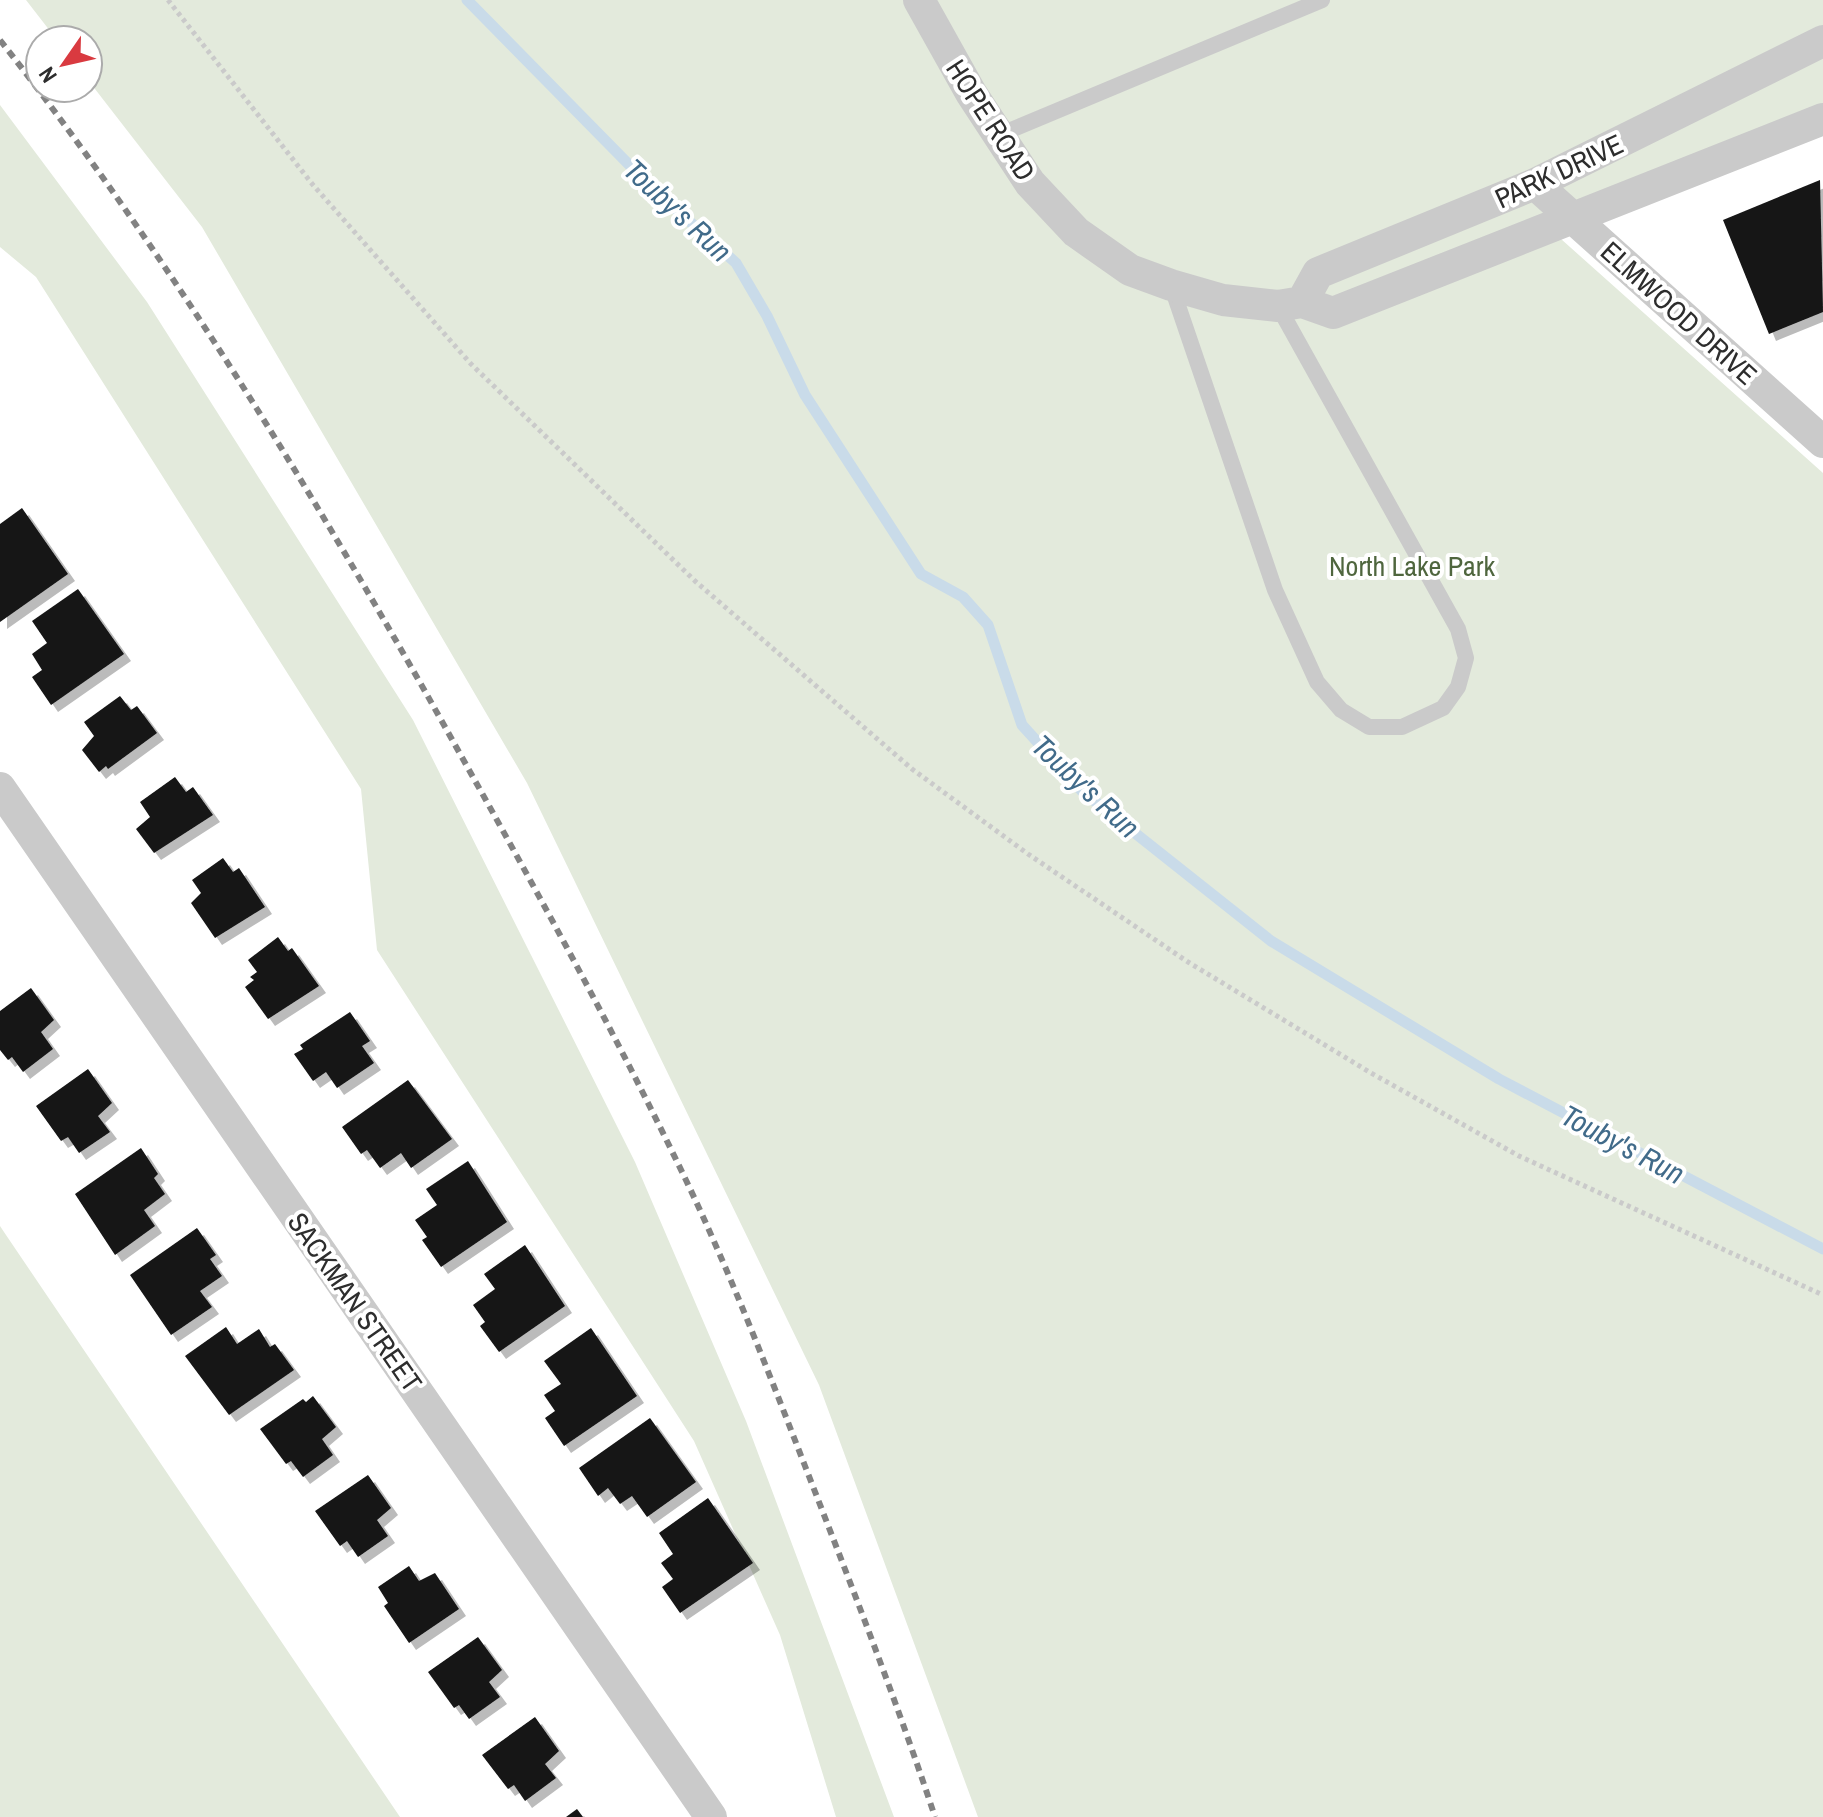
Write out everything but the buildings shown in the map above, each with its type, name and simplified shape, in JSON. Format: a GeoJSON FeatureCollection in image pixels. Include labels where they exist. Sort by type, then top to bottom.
{"type":"FeatureCollection","features":[{"type":"Feature","properties":{"kind":"street","name":"HOPE ROAD"},"geometry":{"type":"LineString","coordinates":[[919,0],[1030,183],[1076,232]]}},
{"type":"Feature","properties":{"kind":"street","name":"PARK DRIVE"},"geometry":{"type":"LineString","coordinates":[[1290,304],[1318,273],[1535,184],[1823,41]]}},
{"type":"Feature","properties":{"kind":"street","name":"PARK DRIVE"},"geometry":{"type":"LineString","coordinates":[[1076,232],[1130,270],[1171,285],[1223,300],[1290,304],[1333,313],[1575,220],[1823,119]]}},
{"type":"Feature","properties":{"kind":"street","name":"ELMWOOD DRIVE"},"geometry":{"type":"LineString","coordinates":[[1535,184],[1821,438]]}},
{"type":"Feature","properties":{"kind":"street","name":"SACKMAN STREET"},"geometry":{"type":"LineString","coordinates":[[0,788],[711,1817]]}},
{"type":"Feature","properties":{"kind":"lane"},"geometry":{"type":"LineString","coordinates":[[999,135],[1322,0]]}},
{"type":"Feature","properties":{"kind":"lane"},"geometry":{"type":"LineString","coordinates":[[1171,285],[1275,590],[1317,682],[1341,710],[1369,727],[1402,727],[1443,708],[1458,687],[1466,658],[1458,629],[1290,304]]}},
{"type":"Feature","properties":{"kind":"path"},"geometry":{"type":"LineString","coordinates":[[168,0],[313,185],[471,364],[695,581],[912,769],[1028,854],[1188,962],[1371,1073],[1519,1156],[1823,1295]]}},
{"type":"Feature","properties":{"kind":"green space","name":"North Lake Park"},"geometry":{"type":"Polygon","coordinates":[[[26,0],[1823,0],[1823,135],[1561,239],[1823,473],[1823,1817],[978,1817],[819,1385],[527,783],[202,227],[104,101],[104,24],[45,24],[26,0]]]}},
{"type":"Feature","properties":{"kind":"green space"},"geometry":{"type":"Polygon","coordinates":[[[0,105],[147,302],[413,720],[635,1162],[746,1421],[894,1817],[836,1817],[780,1635],[694,1441],[377,950],[361,789],[36,277],[0,247],[0,105]]]}},
{"type":"Feature","properties":{"kind":"green space"},"geometry":{"type":"Polygon","coordinates":[[[0,1226],[6,1235],[400,1817],[0,1817],[0,1226]]]}},
{"type":"Feature","properties":{"kind":"waterway","name":"Touby's Run"},"geometry":{"type":"LineString","coordinates":[[467,0],[651,187],[736,263],[767,316],[805,395],[921,574],[963,597],[988,625],[1022,725],[1082,791],[1271,941],[1499,1079],[1823,1249]]}},
{"type":"Feature","properties":{"kind":"railway"},"geometry":{"type":"LineString","coordinates":[[0,40],[172,277],[277,441],[426,693],[591,993],[684,1176],[732,1283],[856,1597],[935,1817]]}}]}
